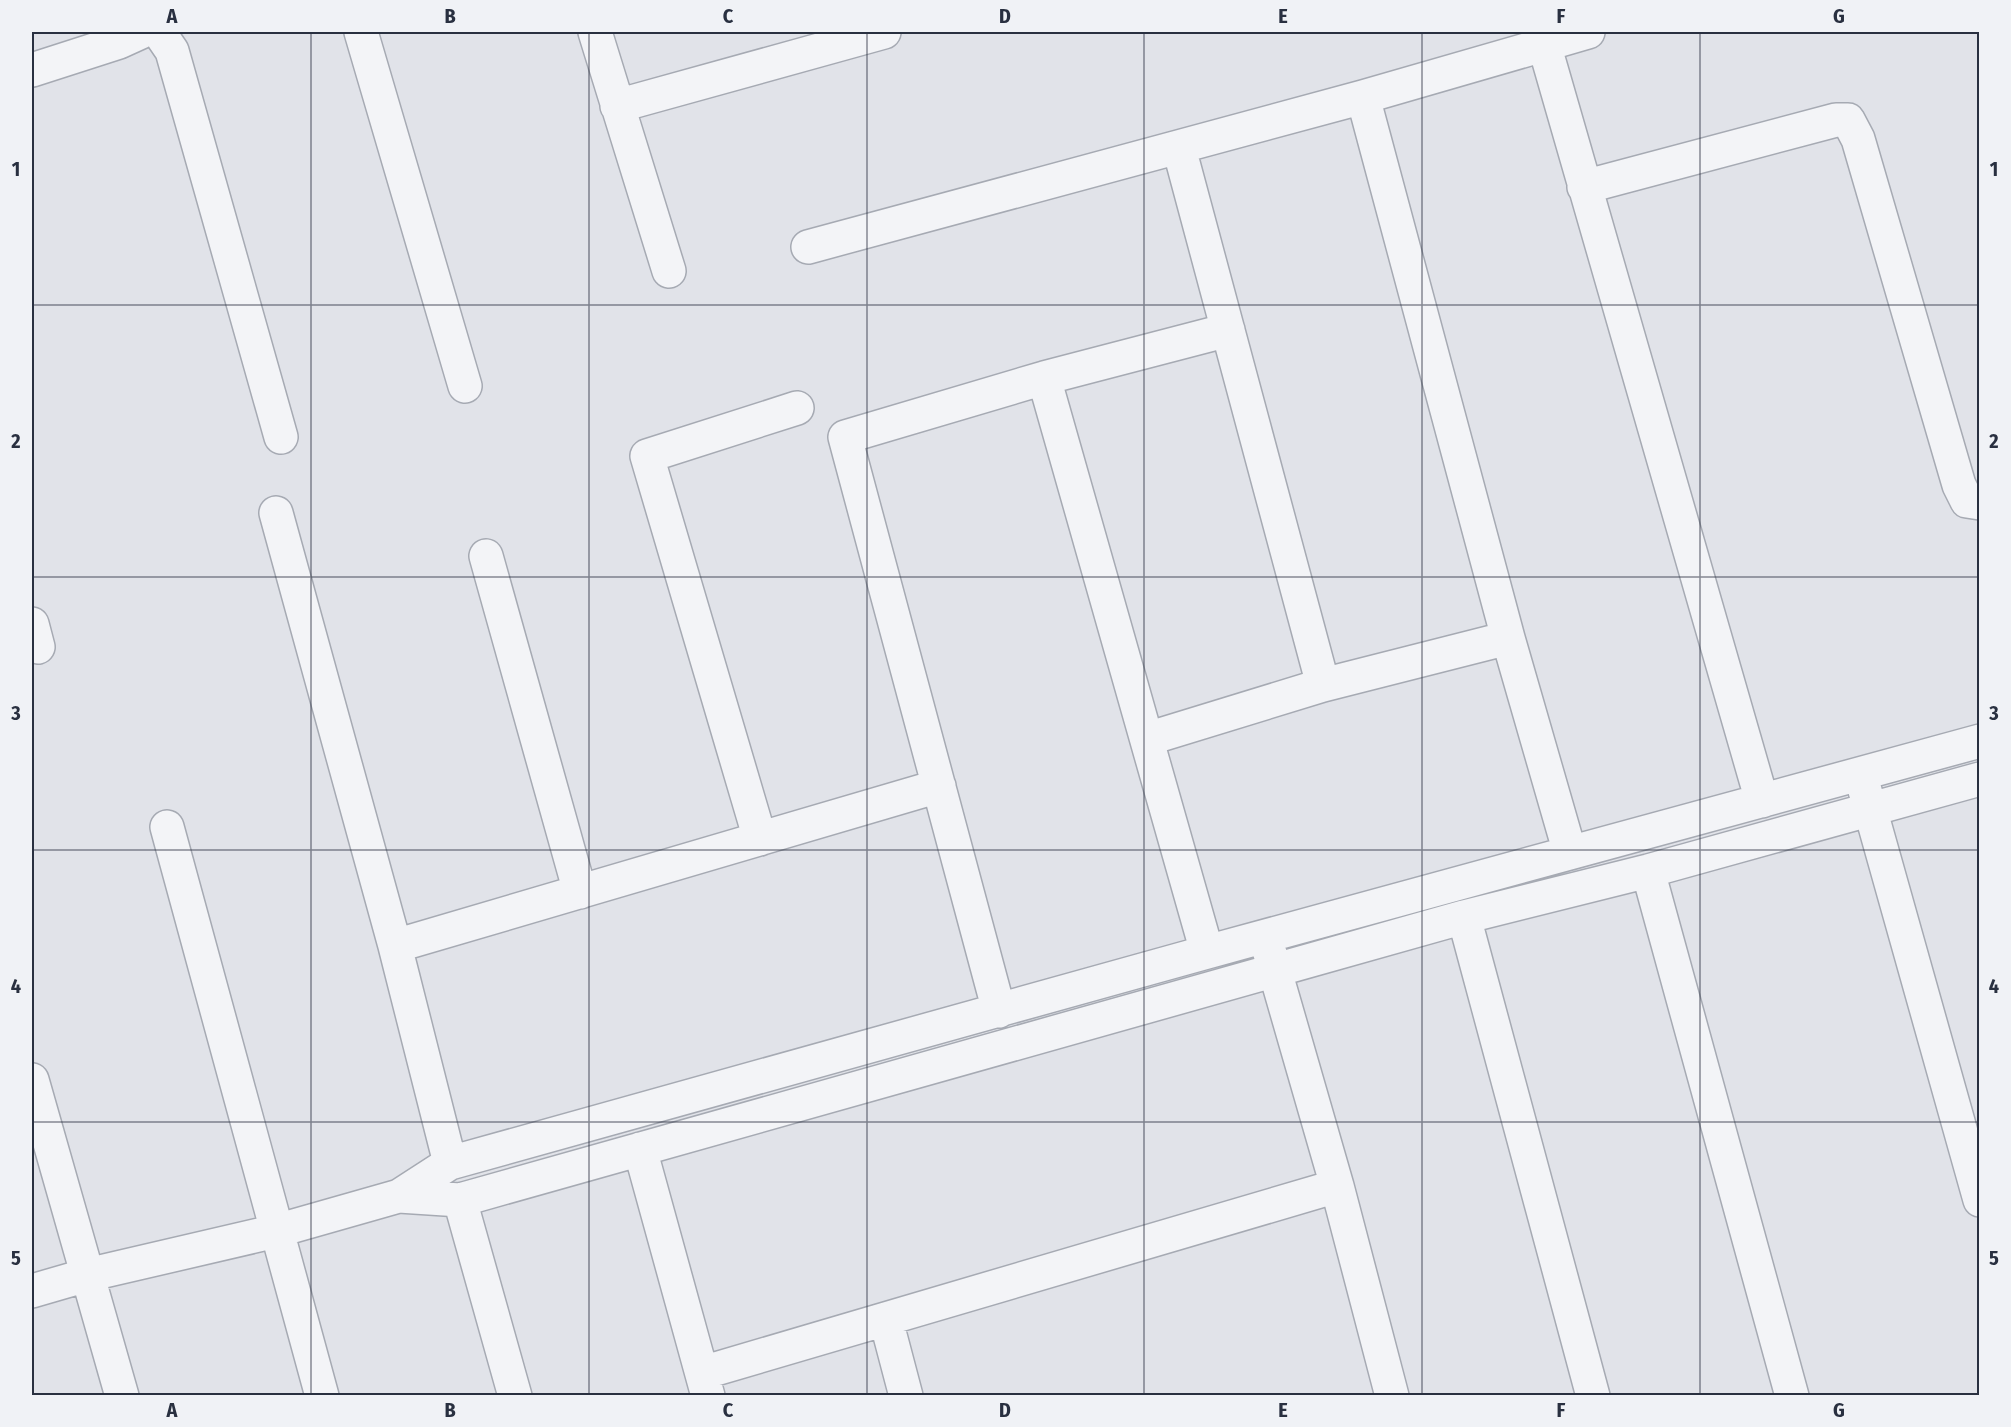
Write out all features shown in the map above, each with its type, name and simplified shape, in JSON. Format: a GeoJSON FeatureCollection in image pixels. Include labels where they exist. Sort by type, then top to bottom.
{"type":"FeatureCollection","features":[{"type":"Feature","properties":{"kind":"street"},"geometry":{"type":"LineString","coordinates":[[32,70],[90,52],[141,32]]}},
{"type":"Feature","properties":{"kind":"street"},"geometry":{"type":"LineString","coordinates":[[159,32],[172,51],[281,437]]}},
{"type":"Feature","properties":{"kind":"street"},"geometry":{"type":"LineString","coordinates":[[361,32],[465,386]]}},
{"type":"Feature","properties":{"kind":"street"},"geometry":{"type":"LineString","coordinates":[[595,32],[669,272]]}},
{"type":"Feature","properties":{"kind":"street"},"geometry":{"type":"LineString","coordinates":[[617,106],[884,32]]}},
{"type":"Feature","properties":{"kind":"street"},"geometry":{"type":"LineString","coordinates":[[808,247],[1363,97],[1587,32]]}},
{"type":"Feature","properties":{"kind":"street"},"geometry":{"type":"LineString","coordinates":[[1544,44],[1762,801]]}},
{"type":"Feature","properties":{"kind":"street"},"geometry":{"type":"LineString","coordinates":[[1363,97],[1508,638],[1570,853]]}},
{"type":"Feature","properties":{"kind":"street"},"geometry":{"type":"LineString","coordinates":[[1584,187],[1836,120],[1848,120],[1858,139],[1959,485],[1967,501],[1980,503]]}},
{"type":"Feature","properties":{"kind":"street"},"geometry":{"type":"LineString","coordinates":[[1179,147],[1323,686]]}},
{"type":"Feature","properties":{"kind":"street"},"geometry":{"type":"LineString","coordinates":[[999,1011],[845,437],[1044,378],[1228,330]]}},
{"type":"Feature","properties":{"kind":"street"},"geometry":{"type":"LineString","coordinates":[[1044,378],[1207,952]]}},
{"type":"Feature","properties":{"kind":"street"},"geometry":{"type":"LineString","coordinates":[[760,839],[647,456],[797,408]]}},
{"type":"Feature","properties":{"kind":"street"},"geometry":{"type":"LineString","coordinates":[[276,513],[395,946],[450,1163]]}},
{"type":"Feature","properties":{"kind":"street"},"geometry":{"type":"LineString","coordinates":[[486,556],[580,892]]}},
{"type":"Feature","properties":{"kind":"street"},"geometry":{"type":"LineString","coordinates":[[1147,740],[1323,686],[1508,638]]}},
{"type":"Feature","properties":{"kind":"street"},"geometry":{"type":"LineString","coordinates":[[32,1291],[87,1275],[276,1231],[399,1196],[450,1163],[1207,952],[1980,741]]}},
{"type":"Feature","properties":{"kind":"street"},"geometry":{"type":"LineString","coordinates":[[1860,774],[1980,1200]]}},
{"type":"Feature","properties":{"kind":"street"},"geometry":{"type":"LineString","coordinates":[[399,1196],[460,1200],[1464,917],[1648,871],[1980,779]]}},
{"type":"Feature","properties":{"kind":"street"},"geometry":{"type":"LineString","coordinates":[[395,946],[939,786]]}},
{"type":"Feature","properties":{"kind":"street"},"geometry":{"type":"LineString","coordinates":[[167,827],[322,1395]]}},
{"type":"Feature","properties":{"kind":"street"},"geometry":{"type":"LineString","coordinates":[[1648,871],[1792,1395]]}},
{"type":"Feature","properties":{"kind":"street"},"geometry":{"type":"LineString","coordinates":[[1464,917],[1593,1395]]}},
{"type":"Feature","properties":{"kind":"street"},"geometry":{"type":"LineString","coordinates":[[1266,937],[1274,972],[1337,1186],[1392,1395]]}},
{"type":"Feature","properties":{"kind":"street"},"geometry":{"type":"LineString","coordinates":[[32,1080],[122,1395]]}},
{"type":"Feature","properties":{"kind":"street"},"geometry":{"type":"LineString","coordinates":[[640,1149],[705,1384],[886,1320],[1337,1186]]}},
{"type":"Feature","properties":{"kind":"street"},"geometry":{"type":"LineString","coordinates":[[460,1200],[515,1395]]}},
{"type":"Feature","properties":{"kind":"street"},"geometry":{"type":"LineString","coordinates":[[886,1320],[906,1395]]}}]}
